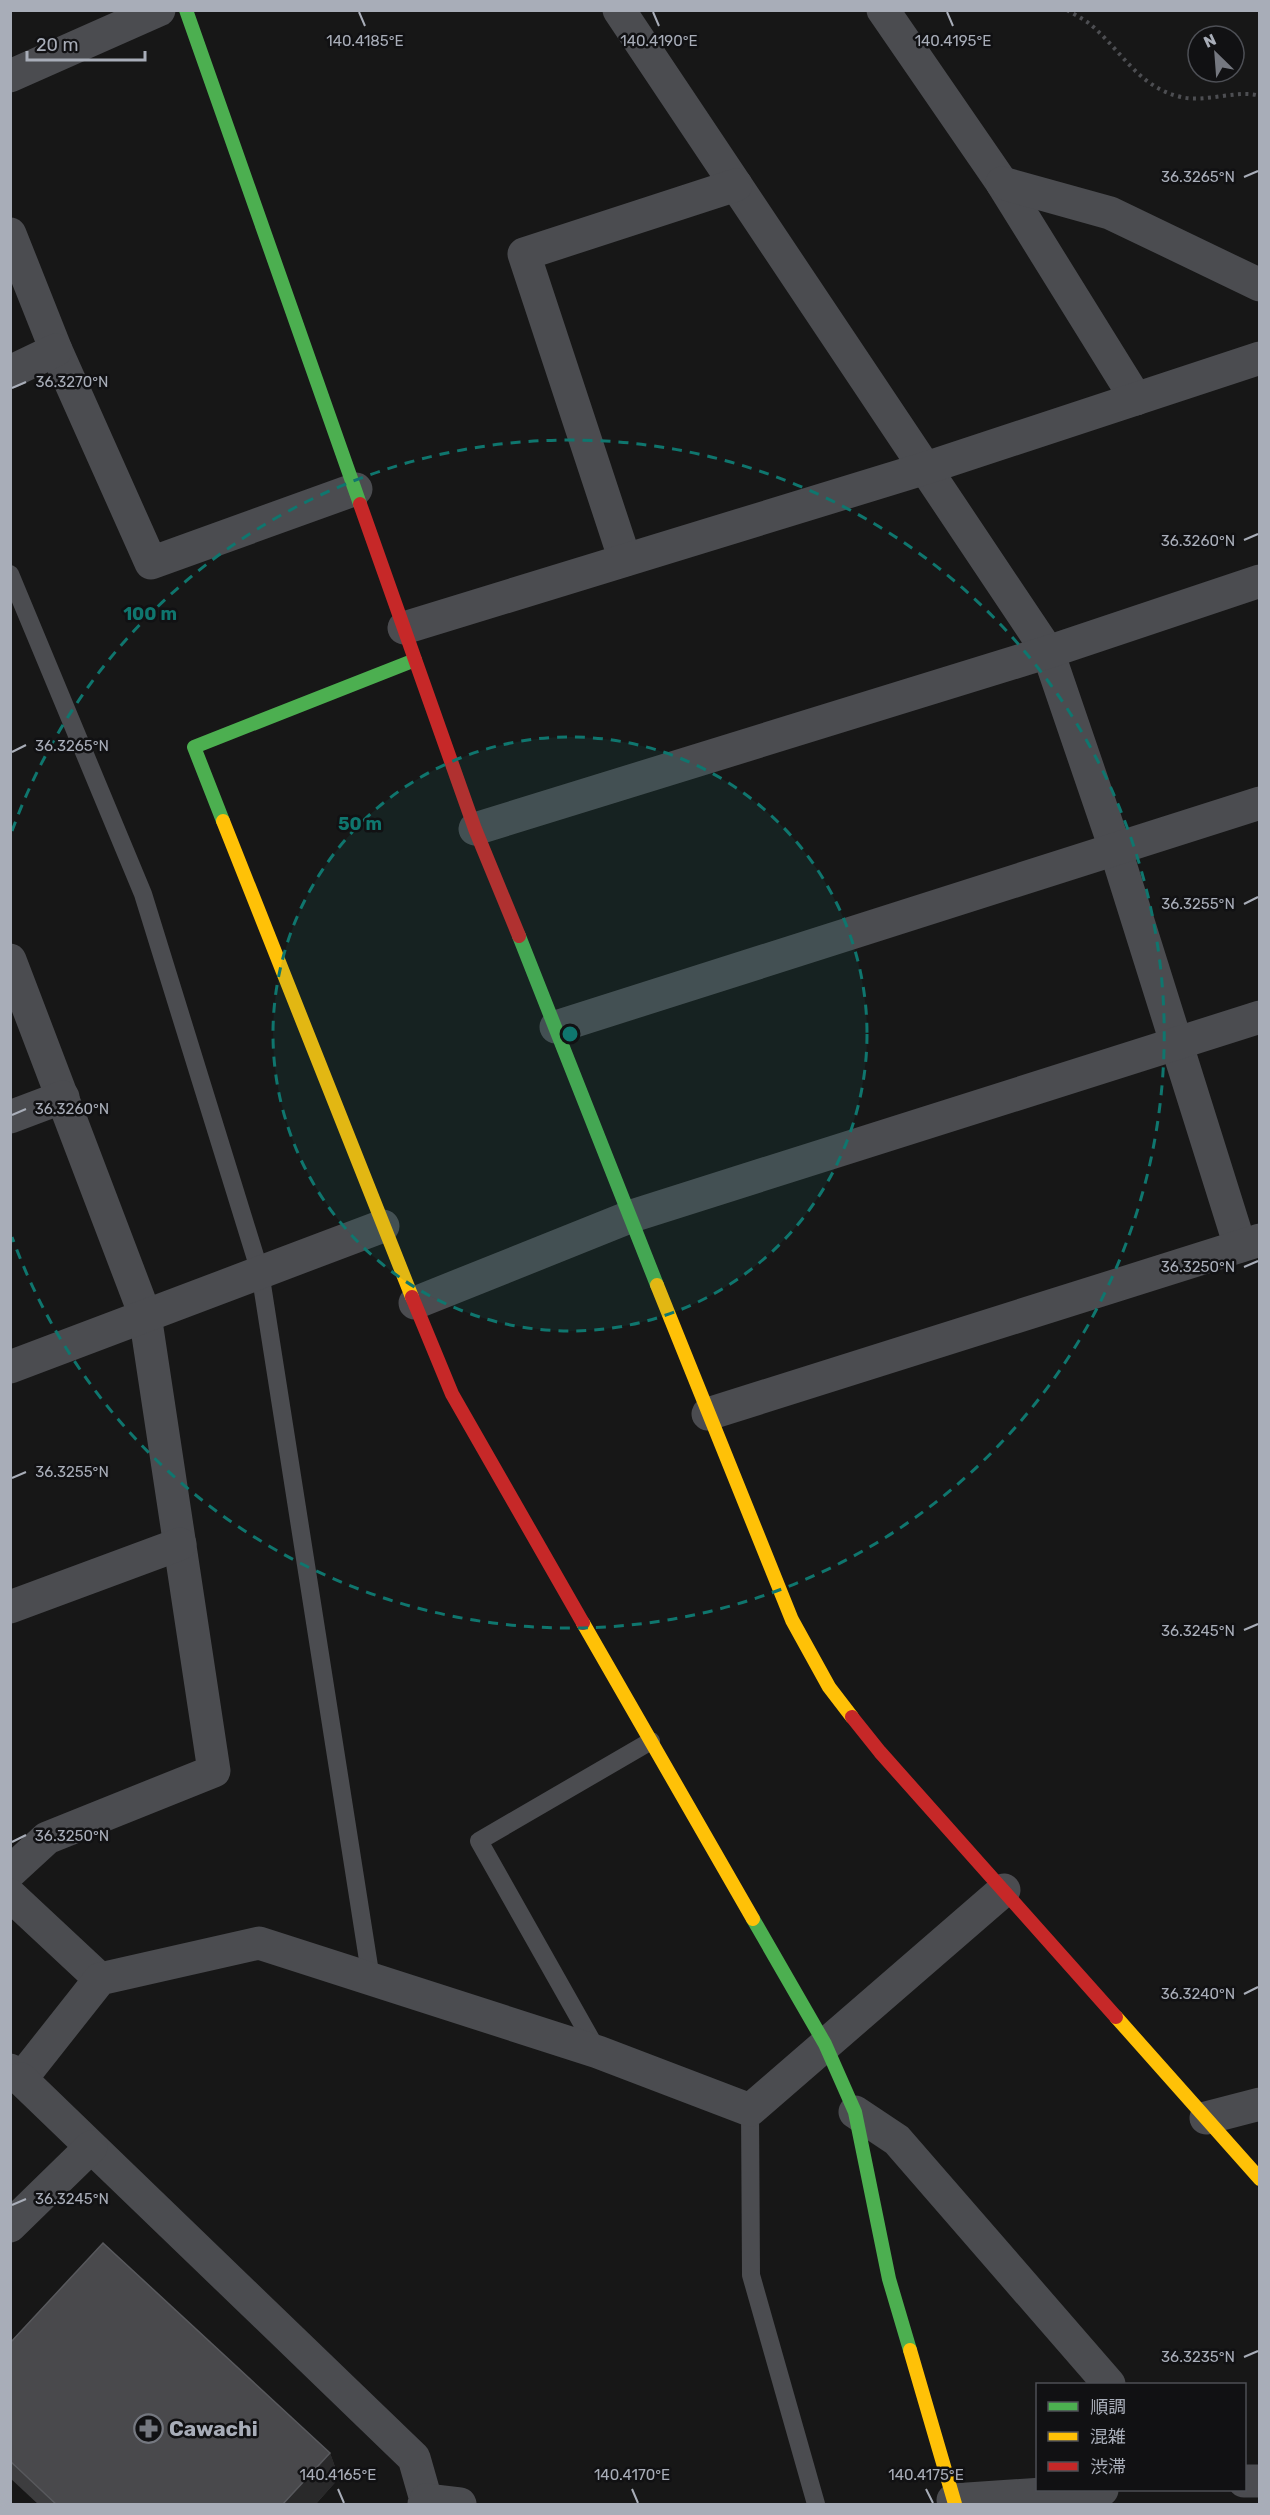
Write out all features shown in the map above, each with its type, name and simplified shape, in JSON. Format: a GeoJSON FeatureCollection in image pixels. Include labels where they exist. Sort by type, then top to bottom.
{"type":"FeatureCollection","features":[{"type":"Feature","properties":{"kind":"street"},"geometry":{"type":"LineString","coordinates":[[10,76],[159,10]]}},
{"type":"Feature","properties":{"kind":"street"},"geometry":{"type":"LineString","coordinates":[[186,10],[475,829],[792,1620],[829,1687],[880,1752],[1260,2179]]}},
{"type":"Feature","properties":{"kind":"street"},"geometry":{"type":"LineString","coordinates":[[619,10],[1048,652],[1116,848],[1177,1043],[1250,1243],[708,1414]]}},
{"type":"Feature","properties":{"kind":"street"},"geometry":{"type":"LineString","coordinates":[[883,10],[1002,183],[1136,399]]}},
{"type":"Feature","properties":{"kind":"street"},"geometry":{"type":"LineString","coordinates":[[1002,183],[1110,213],[1260,285]]}},
{"type":"Feature","properties":{"kind":"street"},"geometry":{"type":"LineString","coordinates":[[625,560],[524,254],[736,184]]}},
{"type":"Feature","properties":{"kind":"street"},"geometry":{"type":"LineString","coordinates":[[10,234],[56,350],[151,563],[356,489]]}},
{"type":"Feature","properties":{"kind":"street"},"geometry":{"type":"LineString","coordinates":[[10,372],[56,350]]}},
{"type":"Feature","properties":{"kind":"street"},"geometry":{"type":"LineString","coordinates":[[404,628],[926,468],[1260,358]]}},
{"type":"Feature","properties":{"kind":"street"},"geometry":{"type":"LineString","coordinates":[[475,829],[1048,652],[1260,581]]}},
{"type":"Feature","properties":{"kind":"street"},"geometry":{"type":"LineString","coordinates":[[415,660],[194,747],[383,1226],[452,1394],[825,2044],[855,2112],[889,2279],[954,2502],[1089,2491]]}},
{"type":"Feature","properties":{"kind":"street"},"geometry":{"type":"LineString","coordinates":[[556,1027],[1260,803]]}},
{"type":"Feature","properties":{"kind":"street"},"geometry":{"type":"LineString","coordinates":[[10,960],[145,1315],[214,1771],[47,1839],[10,1872]]}},
{"type":"Feature","properties":{"kind":"street"},"geometry":{"type":"LineString","coordinates":[[415,1303],[632,1216],[1260,1017]]}},
{"type":"Feature","properties":{"kind":"street"},"geometry":{"type":"LineString","coordinates":[[10,1117],[63,1096]]}},
{"type":"Feature","properties":{"kind":"street"},"geometry":{"type":"LineString","coordinates":[[10,1366],[383,1226]]}},
{"type":"Feature","properties":{"kind":"street"},"geometry":{"type":"LineString","coordinates":[[10,1607],[180,1544]]}},
{"type":"Feature","properties":{"kind":"street"},"geometry":{"type":"LineString","coordinates":[[460,2505],[425,2502],[414,2458],[16,2075],[100,1979],[259,1943],[597,2052],[750,2110],[1004,1890]]}},
{"type":"Feature","properties":{"kind":"street"},"geometry":{"type":"LineString","coordinates":[[10,1895],[100,1979]]}},
{"type":"Feature","properties":{"kind":"street"},"geometry":{"type":"LineString","coordinates":[[1206,2118],[1260,2104]]}},
{"type":"Feature","properties":{"kind":"street"},"geometry":{"type":"LineString","coordinates":[[855,2112],[897,2140],[1107,2383]]}},
{"type":"Feature","properties":{"kind":"street"},"geometry":{"type":"LineString","coordinates":[[10,2226],[91,2147]]}},
{"type":"Feature","properties":{"kind":"lane"},"geometry":{"type":"LineString","coordinates":[[10,574],[143,894],[260,1272],[371,1979]]}},
{"type":"Feature","properties":{"kind":"lane"},"geometry":{"type":"LineString","coordinates":[[597,2052],[479,1841],[651,1741]]}},
{"type":"Feature","properties":{"kind":"lane"},"geometry":{"type":"LineString","coordinates":[[750,2110],[751,2275],[816,2505]]}},
{"type":"Feature","properties":{"kind":"path"},"geometry":{"type":"LineString","coordinates":[[1067,10],[1090,24],[1132,70],[1153,85],[1181,97],[1210,99],[1240,95],[1260,96]]}},
{"type":"Feature","properties":{"kind":"building","name":"Cawachi"},"geometry":{"type":"Polygon","coordinates":[[[103,2243],[330,2453],[282,2505],[57,2505],[10,2461],[10,2343],[103,2243]]]}},
{"type":"Feature","properties":{"kind":"traffic: fast"},"geometry":{"type":"LineString","coordinates":[[186,10],[360,504]]}},
{"type":"Feature","properties":{"kind":"traffic: fast"},"geometry":{"type":"LineString","coordinates":[[223,821],[194,747],[415,660]]}},
{"type":"Feature","properties":{"kind":"traffic: fast"},"geometry":{"type":"LineString","coordinates":[[519,936],[657,1285]]}},
{"type":"Feature","properties":{"kind":"traffic: fast"},"geometry":{"type":"LineString","coordinates":[[753,1919],[825,2044],[855,2112],[889,2279],[910,2350]]}},
{"type":"Feature","properties":{"kind":"traffic: slow"},"geometry":{"type":"LineString","coordinates":[[223,821],[412,1297]]}},
{"type":"Feature","properties":{"kind":"traffic: slow"},"geometry":{"type":"LineString","coordinates":[[657,1285],[792,1620],[829,1687],[852,1717]]}},
{"type":"Feature","properties":{"kind":"traffic: slow"},"geometry":{"type":"LineString","coordinates":[[583,1623],[753,1919]]}},
{"type":"Feature","properties":{"kind":"traffic: slow"},"geometry":{"type":"LineString","coordinates":[[1116,2017],[1260,2179]]}},
{"type":"Feature","properties":{"kind":"traffic: slow"},"geometry":{"type":"LineString","coordinates":[[910,2350],[955,2504]]}},
{"type":"Feature","properties":{"kind":"traffic: jam"},"geometry":{"type":"LineString","coordinates":[[360,504],[475,829],[519,936]]}},
{"type":"Feature","properties":{"kind":"traffic: jam"},"geometry":{"type":"LineString","coordinates":[[412,1297],[452,1394],[583,1623]]}},
{"type":"Feature","properties":{"kind":"traffic: jam"},"geometry":{"type":"LineString","coordinates":[[852,1717],[880,1752],[1116,2017]]}},
{"type":"Feature","properties":{"kind":"place","name":"Cawachi"},"geometry":{"type":"Point","coordinates":[148,2428]}}]}
